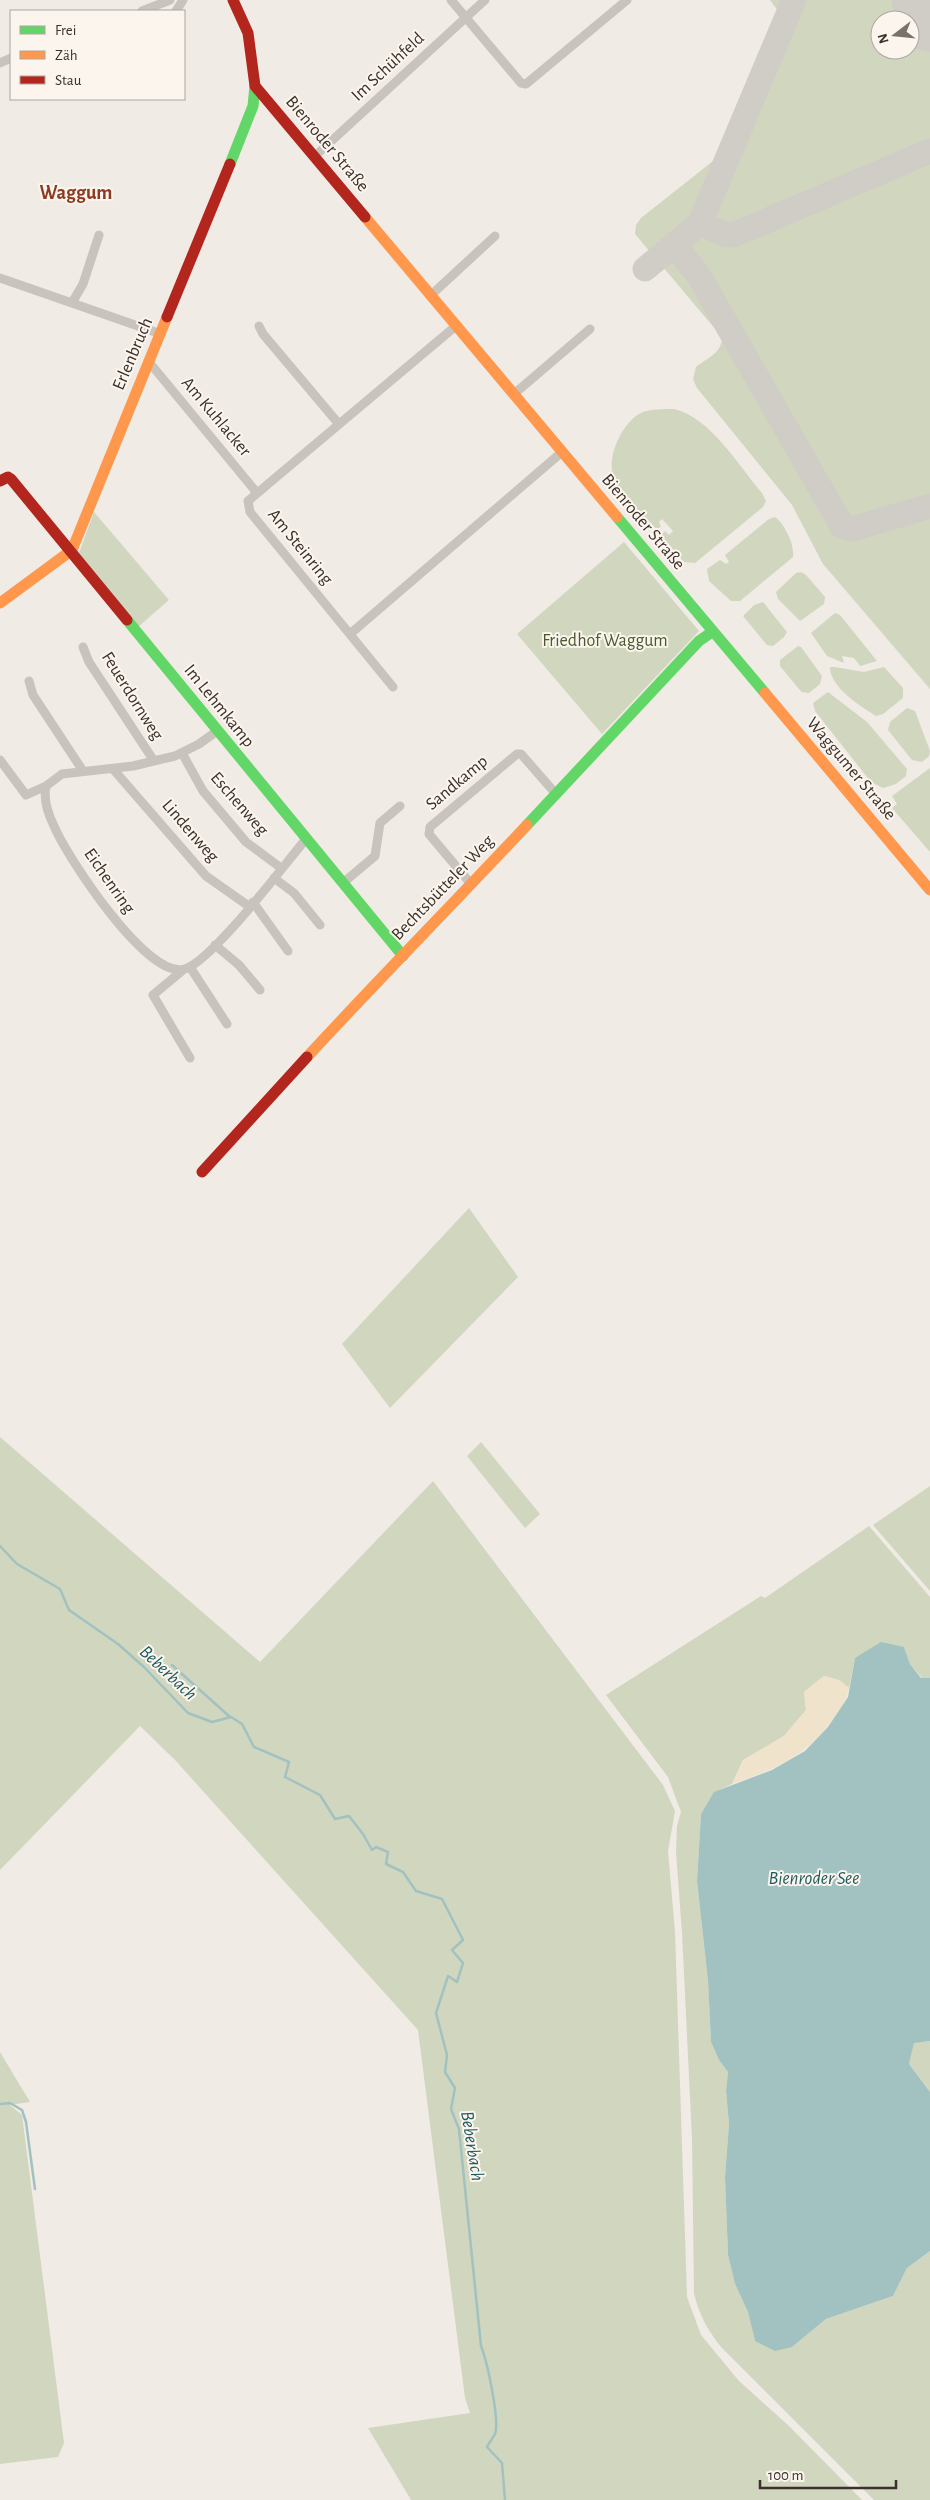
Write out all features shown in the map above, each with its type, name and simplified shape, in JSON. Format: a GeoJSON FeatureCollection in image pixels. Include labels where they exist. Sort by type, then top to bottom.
{"type":"FeatureCollection","features":[{"type":"Feature","properties":{"kind":"street"},"geometry":{"type":"LineString","coordinates":[[145,10],[170,0]]}},
{"type":"Feature","properties":{"kind":"street","name":"Bienroder Straße"},"geometry":{"type":"LineString","coordinates":[[233,0],[246,24],[250,38],[252,78],[256,86],[746,671]]}},
{"type":"Feature","properties":{"kind":"street"},"geometry":{"type":"LineString","coordinates":[[451,0],[521,83],[526,84],[627,0]]}},
{"type":"Feature","properties":{"kind":"street","name":"Im Schühfeld"},"geometry":{"type":"LineString","coordinates":[[314,157],[485,0]]}},
{"type":"Feature","properties":{"kind":"street","name":"Erlenbruch"},"geometry":{"type":"LineString","coordinates":[[72,550],[253,106],[256,86]]}},
{"type":"Feature","properties":{"kind":"street"},"geometry":{"type":"LineString","coordinates":[[73,301],[83,284],[99,235]]}},
{"type":"Feature","properties":{"kind":"street"},"geometry":{"type":"LineString","coordinates":[[430,296],[495,236]]}},
{"type":"Feature","properties":{"kind":"street"},"geometry":{"type":"LineString","coordinates":[[0,278],[73,301],[161,334]]}},
{"type":"Feature","properties":{"kind":"street","name":"Am Steinring"},"geometry":{"type":"LineString","coordinates":[[393,687],[250,512],[248,500],[456,325]]}},
{"type":"Feature","properties":{"kind":"street"},"geometry":{"type":"LineString","coordinates":[[259,326],[263,334],[338,423]]}},
{"type":"Feature","properties":{"kind":"street"},"geometry":{"type":"LineString","coordinates":[[514,394],[590,329]]}},
{"type":"Feature","properties":{"kind":"street","name":"Am Kuhlacker"},"geometry":{"type":"LineString","coordinates":[[149,362],[257,493]]}},
{"type":"Feature","properties":{"kind":"street"},"geometry":{"type":"LineString","coordinates":[[350,634],[562,452]]}},
{"type":"Feature","properties":{"kind":"street","name":"Im Lehmkamp"},"geometry":{"type":"LineString","coordinates":[[0,481],[8,477],[11,478],[72,550],[73,556],[306,839],[344,882],[403,956]]}},
{"type":"Feature","properties":{"kind":"street"},"geometry":{"type":"LineString","coordinates":[[0,603],[72,550]]}},
{"type":"Feature","properties":{"kind":"street","name":"Bechtsbütteler Weg"},"geometry":{"type":"LineString","coordinates":[[202,1172],[699,641],[712,632]]}},
{"type":"Feature","properties":{"kind":"street","name":"Feuerdornweg"},"geometry":{"type":"LineString","coordinates":[[83,647],[89,662],[154,761]]}},
{"type":"Feature","properties":{"kind":"street","name":"Waggumer Straße"},"geometry":{"type":"LineString","coordinates":[[746,671],[930,890]]}},
{"type":"Feature","properties":{"kind":"street"},"geometry":{"type":"LineString","coordinates":[[29,680],[33,695],[83,771]]}},
{"type":"Feature","properties":{"kind":"street"},"geometry":{"type":"LineString","coordinates":[[0,760],[26,795],[46,786],[62,774],[113,769],[182,753],[217,730]]}},
{"type":"Feature","properties":{"kind":"street","name":"Eschenweg"},"geometry":{"type":"LineString","coordinates":[[182,753],[203,791],[246,842],[281,868]]}},
{"type":"Feature","properties":{"kind":"street","name":"Sandkamp"},"geometry":{"type":"LineString","coordinates":[[472,884],[429,834],[430,827],[517,754],[521,754],[556,794]]}},
{"type":"Feature","properties":{"kind":"street","name":"Lindenweg"},"geometry":{"type":"LineString","coordinates":[[113,769],[206,876],[252,904],[288,951]]}},
{"type":"Feature","properties":{"kind":"street","name":"Eichenring"},"geometry":{"type":"LineString","coordinates":[[46,786],[45,799],[54,827],[97,896],[127,933],[149,955],[168,968],[186,968]]}},
{"type":"Feature","properties":{"kind":"street"},"geometry":{"type":"LineString","coordinates":[[344,882],[375,856],[380,823],[400,806]]}},
{"type":"Feature","properties":{"kind":"street"},"geometry":{"type":"LineString","coordinates":[[190,1058],[153,995],[215,945],[306,839]]}},
{"type":"Feature","properties":{"kind":"street"},"geometry":{"type":"LineString","coordinates":[[274,878],[294,893],[320,925]]}},
{"type":"Feature","properties":{"kind":"street"},"geometry":{"type":"LineString","coordinates":[[215,945],[239,965],[260,990]]}},
{"type":"Feature","properties":{"kind":"street"},"geometry":{"type":"LineString","coordinates":[[186,968],[228,1024]]}},
{"type":"Feature","properties":{"kind":"green space"},"geometry":{"type":"Polygon","coordinates":[[[770,0],[930,0],[930,689],[823,564],[792,505],[697,388],[693,379],[696,367],[717,351],[722,337],[635,234],[636,225],[641,218],[713,161],[732,143],[776,39],[779,12],[770,0]]]}},
{"type":"Feature","properties":{"kind":"green space"},"geometry":{"type":"Polygon","coordinates":[[[674,409],[687,414],[712,432],[734,457],[766,501],[763,507],[695,563],[684,562],[661,535],[665,531],[669,535],[673,531],[662,519],[659,522],[661,527],[656,529],[633,505],[622,492],[612,470],[614,450],[618,440],[636,416],[643,412],[674,409]]]}},
{"type":"Feature","properties":{"kind":"green space"},"geometry":{"type":"Polygon","coordinates":[[[94,512],[169,600],[138,627],[79,553],[94,512]]]}},
{"type":"Feature","properties":{"kind":"green space"},"geometry":{"type":"Polygon","coordinates":[[[775,517],[779,520],[788,536],[793,557],[740,601],[731,601],[709,581],[707,569],[720,560],[726,564],[729,562],[725,555],[769,519],[775,517]]]}},
{"type":"Feature","properties":{"kind":"green space","name":"Friedhof Waggum"},"geometry":{"type":"Polygon","coordinates":[[[624,542],[699,631],[602,734],[517,634],[624,542]]]}},
{"type":"Feature","properties":{"kind":"green space"},"geometry":{"type":"Polygon","coordinates":[[[801,572],[806,575],[825,597],[824,604],[800,621],[778,599],[776,592],[796,573],[801,572]]]}},
{"type":"Feature","properties":{"kind":"green space"},"geometry":{"type":"Polygon","coordinates":[[[763,602],[787,632],[773,646],[767,645],[743,616],[754,605],[763,602]]]}},
{"type":"Feature","properties":{"kind":"green space"},"geometry":{"type":"Polygon","coordinates":[[[835,613],[840,615],[877,661],[860,666],[854,658],[842,656],[844,663],[827,656],[811,633],[835,613]]]}},
{"type":"Feature","properties":{"kind":"green space"},"geometry":{"type":"Polygon","coordinates":[[[798,646],[801,647],[822,676],[820,684],[809,693],[802,692],[780,666],[780,660],[798,646]]]}},
{"type":"Feature","properties":{"kind":"green space"},"geometry":{"type":"Polygon","coordinates":[[[830,667],[864,672],[884,667],[903,688],[903,698],[883,714],[876,716],[840,689],[831,674],[830,667]]]}},
{"type":"Feature","properties":{"kind":"green space"},"geometry":{"type":"Polygon","coordinates":[[[828,692],[867,722],[907,769],[906,776],[896,784],[883,788],[871,782],[815,711],[813,703],[828,692]]]}},
{"type":"Feature","properties":{"kind":"green space"},"geometry":{"type":"Polygon","coordinates":[[[907,708],[915,711],[930,751],[929,756],[922,762],[912,760],[888,730],[890,722],[907,708]]]}},
{"type":"Feature","properties":{"kind":"green space"},"geometry":{"type":"Polygon","coordinates":[[[930,768],[930,852],[892,808],[897,804],[892,796],[930,768]]]}},
{"type":"Feature","properties":{"kind":"green space"},"geometry":{"type":"Polygon","coordinates":[[[469,1208],[518,1277],[390,1408],[342,1344],[469,1208]]]}},
{"type":"Feature","properties":{"kind":"green space"},"geometry":{"type":"Polygon","coordinates":[[[0,1437],[260,1662],[433,1481],[663,1785],[675,1811],[668,1851],[675,1932],[687,2297],[701,2335],[739,2381],[789,2426],[862,2500],[411,2500],[368,2428],[470,2413],[465,2398],[418,2030],[175,1760],[140,1726],[0,1870],[0,1437]]]}},
{"type":"Feature","properties":{"kind":"green space"},"geometry":{"type":"Polygon","coordinates":[[[481,1442],[540,1514],[525,1528],[467,1456],[481,1442]]]}},
{"type":"Feature","properties":{"kind":"green space"},"geometry":{"type":"Polygon","coordinates":[[[930,1486],[930,1591],[873,1525],[930,1486]]]}},
{"type":"Feature","properties":{"kind":"green space"},"geometry":{"type":"Polygon","coordinates":[[[869,1526],[930,1597],[930,1678],[922,1678],[910,1664],[904,1647],[855,1658],[849,1688],[839,1680],[824,1676],[804,1692],[806,1710],[784,1736],[743,1760],[732,1784],[715,1792],[701,1814],[697,1881],[708,1981],[711,2042],[719,2060],[728,2072],[726,2091],[729,2124],[725,2177],[728,2255],[735,2284],[748,2312],[755,2341],[792,2347],[826,2319],[893,2296],[907,2268],[930,2251],[930,2500],[874,2500],[722,2348],[701,2316],[694,2293],[692,2138],[676,1852],[677,1826],[681,1812],[668,1777],[606,1695],[761,1596],[765,1598],[869,1526]]]}},
{"type":"Feature","properties":{"kind":"green space"},"geometry":{"type":"Polygon","coordinates":[[[930,2041],[930,2092],[909,2064],[914,2042],[930,2041]]]}},
{"type":"Feature","properties":{"kind":"green space"},"geometry":{"type":"Polygon","coordinates":[[[0,2052],[30,2102],[10,2105],[22,2115],[64,2443],[58,2457],[0,2464],[0,2052]]]}},
{"type":"Feature","properties":{"kind":"sand"},"geometry":{"type":"Polygon","coordinates":[[[824,1676],[839,1680],[849,1688],[842,1705],[826,1729],[815,1741],[790,1759],[763,1773],[732,1784],[743,1760],[784,1736],[806,1710],[804,1692],[824,1676]]]}},
{"type":"Feature","properties":{"kind":"water","name":"Bienroder See"},"geometry":{"type":"Polygon","coordinates":[[[881,1642],[904,1647],[910,1664],[921,1678],[930,1678],[930,2041],[914,2043],[909,2064],[930,2092],[930,2251],[907,2268],[893,2296],[826,2319],[792,2347],[775,2351],[755,2341],[748,2312],[735,2284],[728,2255],[725,2177],[729,2124],[726,2091],[728,2072],[719,2060],[711,2042],[708,1981],[697,1881],[701,1814],[714,1792],[772,1770],[805,1751],[828,1727],[848,1697],[855,1658],[881,1642]]]}},
{"type":"Feature","properties":{"kind":"waterway","name":"Beberbach"},"geometry":{"type":"LineString","coordinates":[[0,1546],[17,1564],[60,1589],[69,1610],[118,1644],[144,1667],[188,1713],[212,1722],[231,1717],[242,1724],[254,1747],[289,1762],[285,1777],[320,1795],[335,1819],[349,1816],[363,1834],[372,1850],[376,1847],[388,1852],[386,1864],[403,1872],[416,1891],[442,1899],[463,1940],[452,1950],[463,1963],[457,1982],[448,1976],[436,2013],[447,2055],[445,2072],[455,2088],[451,2109],[459,2129],[481,2346],[496,2416],[495,2434],[487,2447],[502,2463],[505,2500]]}},
{"type":"Feature","properties":{"kind":"waterway"},"geometry":{"type":"LineString","coordinates":[[172,1665],[230,1717]]}},
{"type":"Feature","properties":{"kind":"waterway"},"geometry":{"type":"LineString","coordinates":[[0,2104],[10,2103],[22,2110],[26,2122],[35,2189]]}},
{"type":"Feature","properties":{"kind":"taxiway"},"geometry":{"type":"LineString","coordinates":[[645,269],[700,223],[794,0]]}},
{"type":"Feature","properties":{"kind":"taxiway"},"geometry":{"type":"LineString","coordinates":[[700,223],[724,234],[733,235],[930,151]]}},
{"type":"Feature","properties":{"kind":"taxiway"},"geometry":{"type":"LineString","coordinates":[[675,245],[699,276],[842,526],[852,529],[930,506]]}},
{"type":"Feature","properties":{"kind":"runway"},"geometry":{"type":"LineString","coordinates":[[922,0],[930,21]]}},
{"type":"Feature","properties":{"kind":"traffic: fast"},"geometry":{"type":"LineString","coordinates":[[230,164],[253,106],[255,86]]}},
{"type":"Feature","properties":{"kind":"traffic: fast"},"geometry":{"type":"LineString","coordinates":[[617,517],[765,693]]}},
{"type":"Feature","properties":{"kind":"traffic: fast"},"geometry":{"type":"LineString","coordinates":[[127,620],[403,956]]}},
{"type":"Feature","properties":{"kind":"traffic: fast"},"geometry":{"type":"LineString","coordinates":[[527,825],[699,641],[712,632]]}},
{"type":"Feature","properties":{"kind":"traffic: slow"},"geometry":{"type":"LineString","coordinates":[[365,217],[617,517]]}},
{"type":"Feature","properties":{"kind":"traffic: slow"},"geometry":{"type":"LineString","coordinates":[[0,603],[72,550],[167,317]]}},
{"type":"Feature","properties":{"kind":"traffic: slow"},"geometry":{"type":"LineString","coordinates":[[765,693],[930,890]]}},
{"type":"Feature","properties":{"kind":"traffic: slow"},"geometry":{"type":"LineString","coordinates":[[307,1057],[527,825]]}},
{"type":"Feature","properties":{"kind":"traffic: jam"},"geometry":{"type":"LineString","coordinates":[[233,0],[248,33],[255,86],[365,217]]}},
{"type":"Feature","properties":{"kind":"traffic: jam"},"geometry":{"type":"LineString","coordinates":[[167,317],[230,164]]}},
{"type":"Feature","properties":{"kind":"traffic: jam"},"geometry":{"type":"LineString","coordinates":[[0,481],[8,477],[11,479],[127,620]]}},
{"type":"Feature","properties":{"kind":"traffic: jam"},"geometry":{"type":"LineString","coordinates":[[202,1172],[307,1057]]}},
{"type":"Feature","properties":{"kind":"district","name":"Waggum"},"geometry":{"type":"Point","coordinates":[76,193]}}]}
